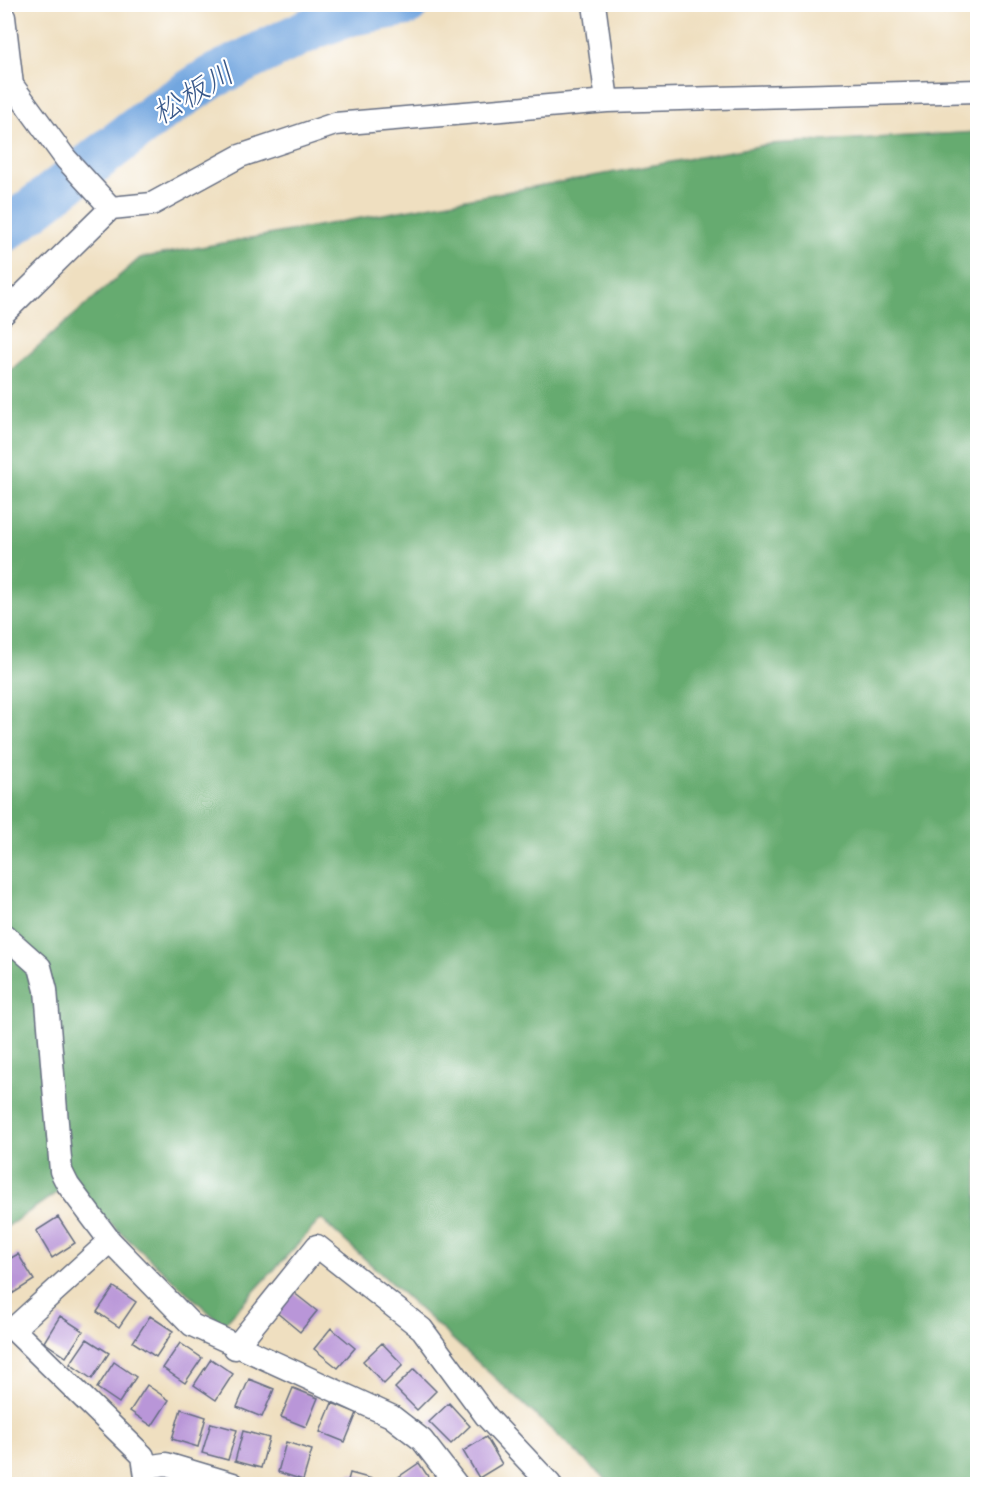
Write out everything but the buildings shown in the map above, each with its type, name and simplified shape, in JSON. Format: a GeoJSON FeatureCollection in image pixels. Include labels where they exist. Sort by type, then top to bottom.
{"type":"FeatureCollection","features":[{"type":"Feature","properties":{"kind":"street"},"geometry":{"type":"LineString","coordinates":[[594,4],[607,101]]}},
{"type":"Feature","properties":{"kind":"street"},"geometry":{"type":"LineString","coordinates":[[4,17],[12,86],[66,159],[104,200],[152,204],[240,156],[334,124],[607,101],[978,91]]}},
{"type":"Feature","properties":{"kind":"street"},"geometry":{"type":"LineString","coordinates":[[4,313],[104,200]]}},
{"type":"Feature","properties":{"kind":"street"},"geometry":{"type":"LineString","coordinates":[[4,935],[40,967],[46,990],[62,1171],[68,1185],[110,1240],[192,1326],[235,1348],[391,1416],[422,1440],[456,1485]]}},
{"type":"Feature","properties":{"kind":"street"},"geometry":{"type":"LineString","coordinates":[[110,1240],[13,1329],[143,1456],[146,1476],[166,1464],[233,1485]]}},
{"type":"Feature","properties":{"kind":"street"},"geometry":{"type":"LineString","coordinates":[[235,1348],[316,1246],[422,1329],[486,1416],[550,1485]]}},
{"type":"Feature","properties":{"kind":"green space"},"geometry":{"type":"Polygon","coordinates":[[[977,132],[977,1484],[611,1484],[321,1219],[223,1325],[68,1185],[5,1228],[5,375],[140,258],[770,144],[977,132]]]}},
{"type":"Feature","properties":{"kind":"waterway","name":"松板川"},"geometry":{"type":"LineString","coordinates":[[4,231],[161,110],[212,77],[317,26],[350,14],[407,4]]}}]}
